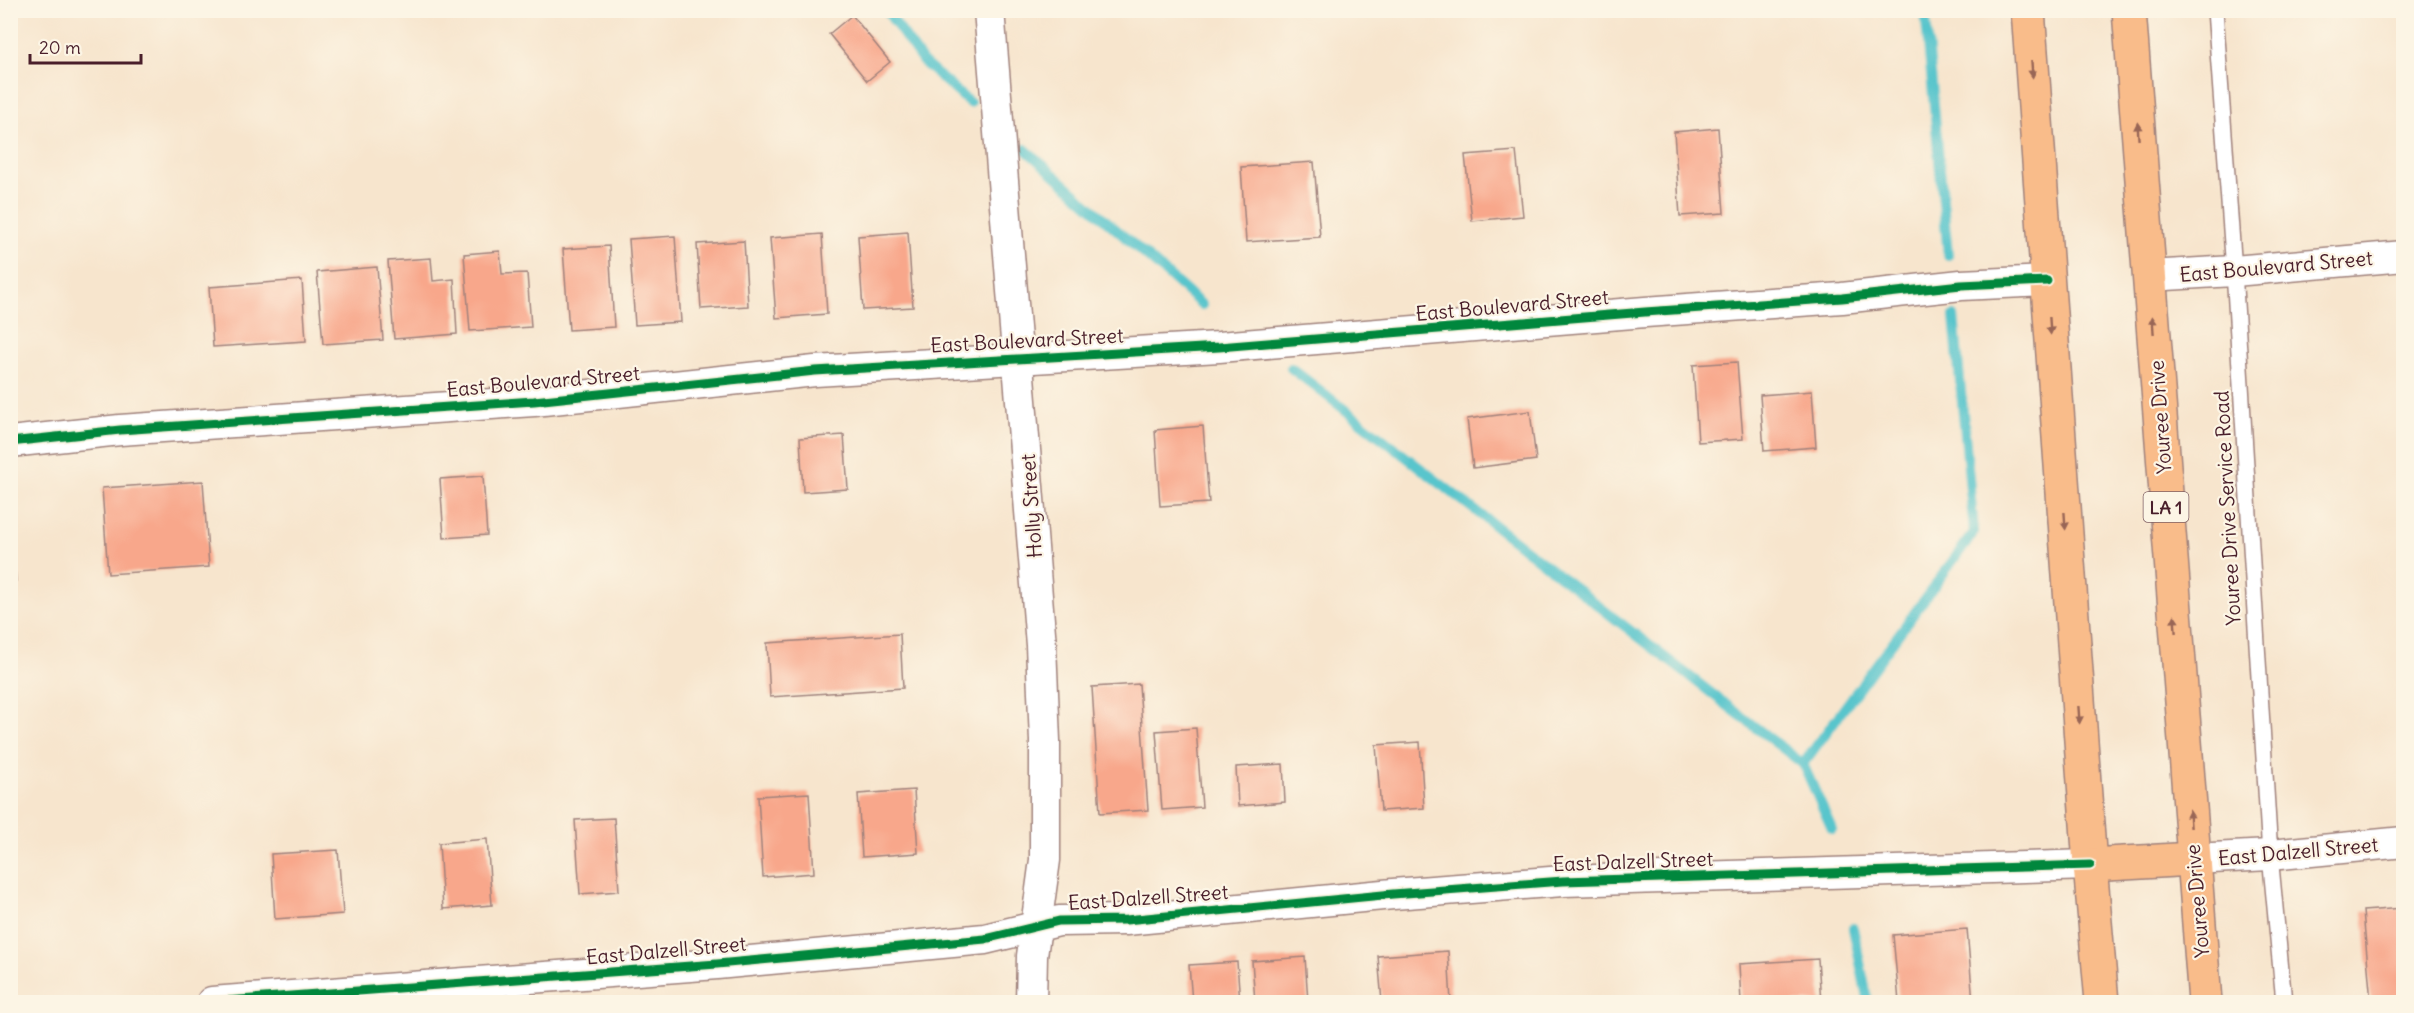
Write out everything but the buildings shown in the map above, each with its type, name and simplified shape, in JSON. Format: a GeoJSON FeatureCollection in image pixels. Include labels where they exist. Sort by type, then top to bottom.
{"type":"FeatureCollection","features":[{"type":"Feature","properties":{"kind":"main road"},"geometry":{"type":"LineString","coordinates":[[2028,10],[2102,1002]]}},
{"type":"Feature","properties":{"kind":"main road","name":"Youree Drive"},"geometry":{"type":"LineString","coordinates":[[2129,10],[2205,1002]]}},
{"type":"Feature","properties":{"kind":"main road"},"geometry":{"type":"LineString","coordinates":[[2090,865],[2193,859]]}},
{"type":"Feature","properties":{"kind":"street","name":"Holly Street"},"geometry":{"type":"LineString","coordinates":[[989,10],[1019,359],[1046,741],[1046,860],[1032,956],[1031,1002]]}},
{"type":"Feature","properties":{"kind":"street","name":"East Boulevard Street"},"geometry":{"type":"LineString","coordinates":[[2149,276],[2403,256]]}},
{"type":"Feature","properties":{"kind":"street","name":"East Boulevard Street"},"geometry":{"type":"LineString","coordinates":[[10,442],[120,430],[534,402],[815,371],[1219,347],[1842,298],[1961,285],[2047,281]]}},
{"type":"Feature","properties":{"kind":"street","name":"East Dalzell Street"},"geometry":{"type":"LineString","coordinates":[[2193,859],[2270,855],[2403,842]]}},
{"type":"Feature","properties":{"kind":"street","name":"East Dalzell Street"},"geometry":{"type":"LineString","coordinates":[[212,1002],[470,994],[986,939],[1059,921],[1126,920],[1393,894],[1563,881],[2090,865]]}},
{"type":"Feature","properties":{"kind":"lane","name":"Youree Drive Service Road"},"geometry":{"type":"LineString","coordinates":[[2215,10],[2234,271],[2270,855],[2284,1002]]}},
{"type":"Feature","properties":{"kind":"waterway"},"geometry":{"type":"LineString","coordinates":[[886,10],[923,62],[970,103]]}},
{"type":"Feature","properties":{"kind":"waterway"},"geometry":{"type":"LineString","coordinates":[[1925,10],[1948,255]]}},
{"type":"Feature","properties":{"kind":"waterway"},"geometry":{"type":"LineString","coordinates":[[1025,149],[1202,305]]}},
{"type":"Feature","properties":{"kind":"waterway"},"geometry":{"type":"LineString","coordinates":[[1803,764],[1974,532],[1954,316]]}},
{"type":"Feature","properties":{"kind":"waterway"},"geometry":{"type":"LineString","coordinates":[[1291,368],[1803,764],[1832,829]]}},
{"type":"Feature","properties":{"kind":"waterway"},"geometry":{"type":"LineString","coordinates":[[1853,928],[1868,1002]]}},
{"type":"Feature","properties":{"kind":"cycle path"},"geometry":{"type":"LineString","coordinates":[[10,442],[120,430],[534,401],[815,371],[1219,347],[1842,298],[1961,285],[2047,281]]}},
{"type":"Feature","properties":{"kind":"cycle path"},"geometry":{"type":"LineString","coordinates":[[212,1002],[717,964],[985,939],[1059,921],[1126,920],[1393,894],[1563,881],[2090,865]]}}]}
